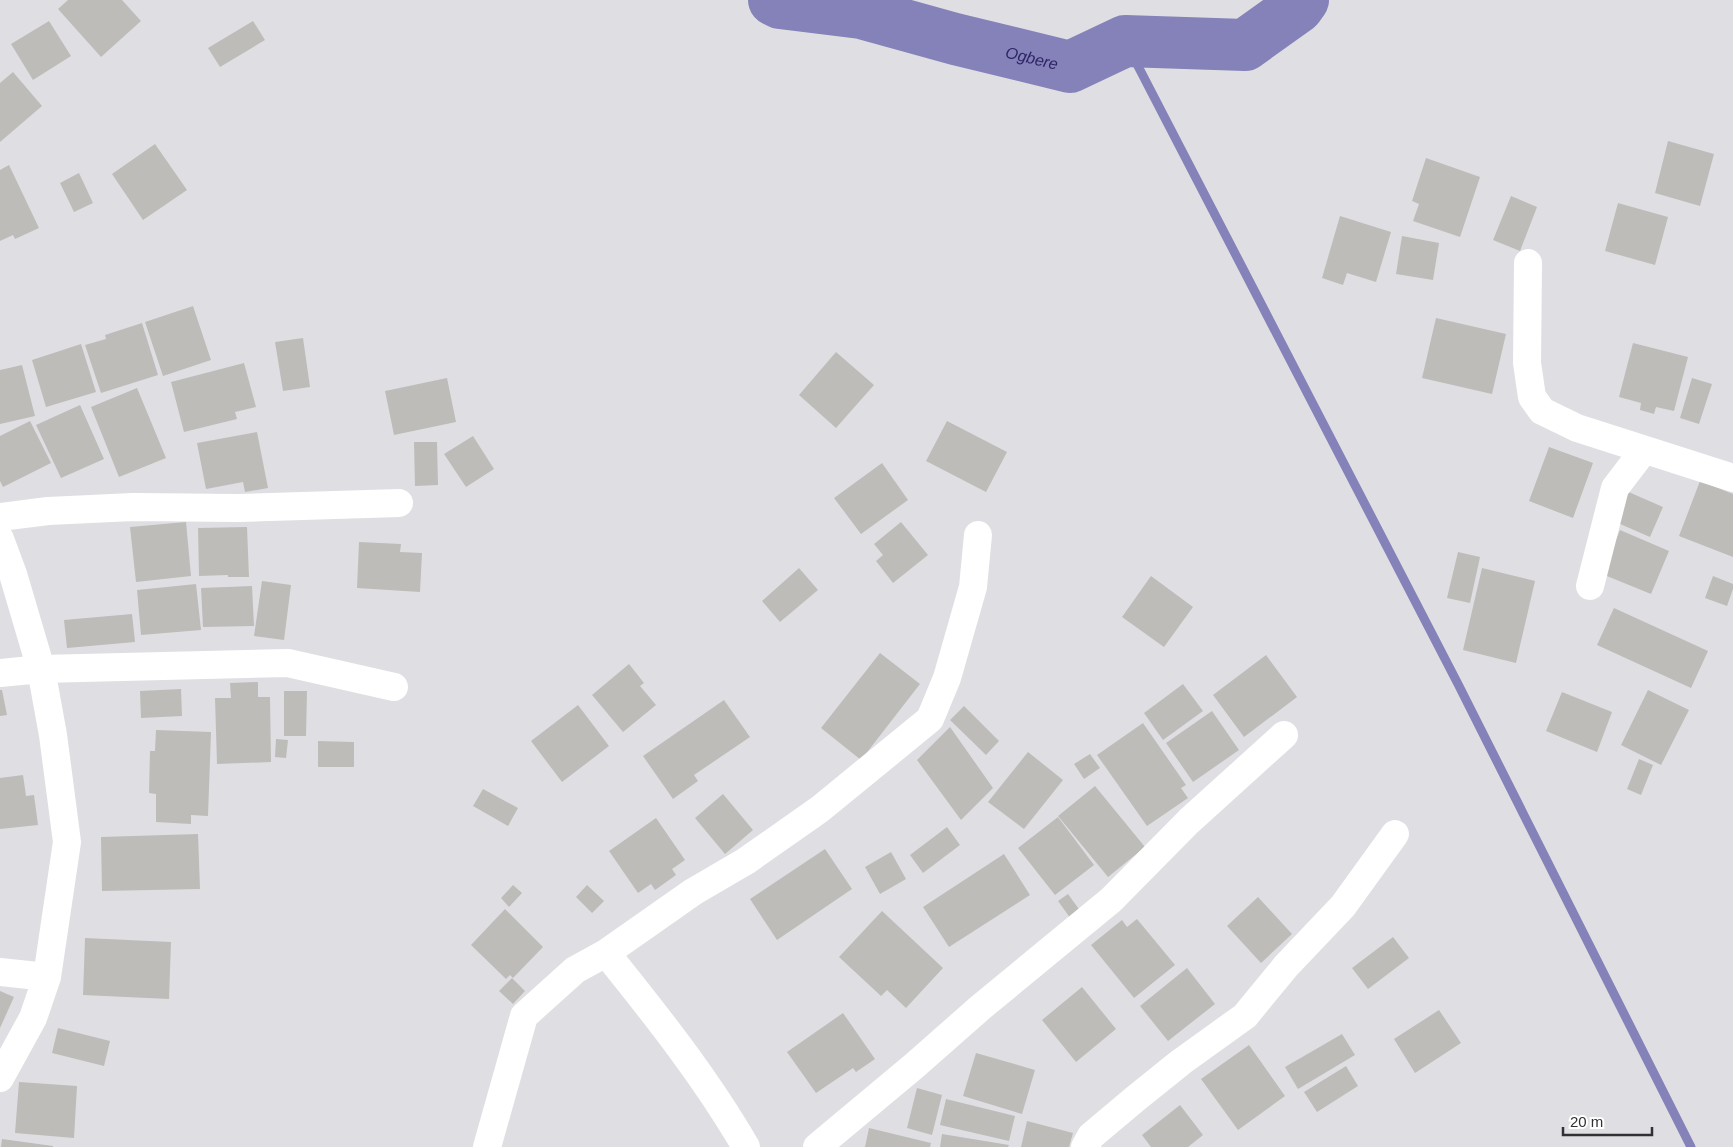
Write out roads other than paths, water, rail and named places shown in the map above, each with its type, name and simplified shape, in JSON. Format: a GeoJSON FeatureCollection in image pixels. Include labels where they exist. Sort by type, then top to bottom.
{"type":"FeatureCollection","features":[{"type":"Feature","properties":{"kind":"street"},"geometry":{"type":"LineString","coordinates":[[1528,263],[1527,363],[1532,397],[1542,412],[1568,424],[1733,478]]}},
{"type":"Feature","properties":{"kind":"street"},"geometry":{"type":"LineString","coordinates":[[1590,586],[1615,488],[1644,450]]}},
{"type":"Feature","properties":{"kind":"street"},"geometry":{"type":"LineString","coordinates":[[0,517],[48,511],[134,507],[239,508],[400,503]]}},
{"type":"Feature","properties":{"kind":"street"},"geometry":{"type":"LineString","coordinates":[[487,1147],[524,1016],[575,970],[606,953],[693,892],[746,861],[820,809],[930,719],[947,678],[972,587],[978,535]]}},
{"type":"Feature","properties":{"kind":"street"},"geometry":{"type":"LineString","coordinates":[[0,538],[13,574],[41,669],[53,735],[67,842],[47,978],[33,1018],[0,1078]]}},
{"type":"Feature","properties":{"kind":"street"},"geometry":{"type":"LineString","coordinates":[[0,674],[41,669],[288,663],[394,688]]}},
{"type":"Feature","properties":{"kind":"street"},"geometry":{"type":"LineString","coordinates":[[817,1147],[981,1007],[1111,900],[1189,821],[1284,734]]}},
{"type":"Feature","properties":{"kind":"street"},"geometry":{"type":"LineString","coordinates":[[1085,1147],[1091,1136],[1135,1099],[1181,1062],[1245,1016],[1286,966],[1343,906],[1396,834]]}},
{"type":"Feature","properties":{"kind":"street"},"geometry":{"type":"LineString","coordinates":[[606,953],[658,1016],[746,1147]]}},
{"type":"Feature","properties":{"kind":"street"},"geometry":{"type":"LineString","coordinates":[[0,972],[47,978]]}},
{"type":"Feature","properties":{"kind":"waterway","name":"Ogbere"},"geometry":{"type":"LineString","coordinates":[[774,0],[780,3],[861,13],[955,39],[1070,67],[1125,41],[1245,45],[1298,7],[1303,0]]}},
{"type":"Feature","properties":{"kind":"waterway"},"geometry":{"type":"LineString","coordinates":[[1125,41],[1458,684],[1691,1147]]}}]}
